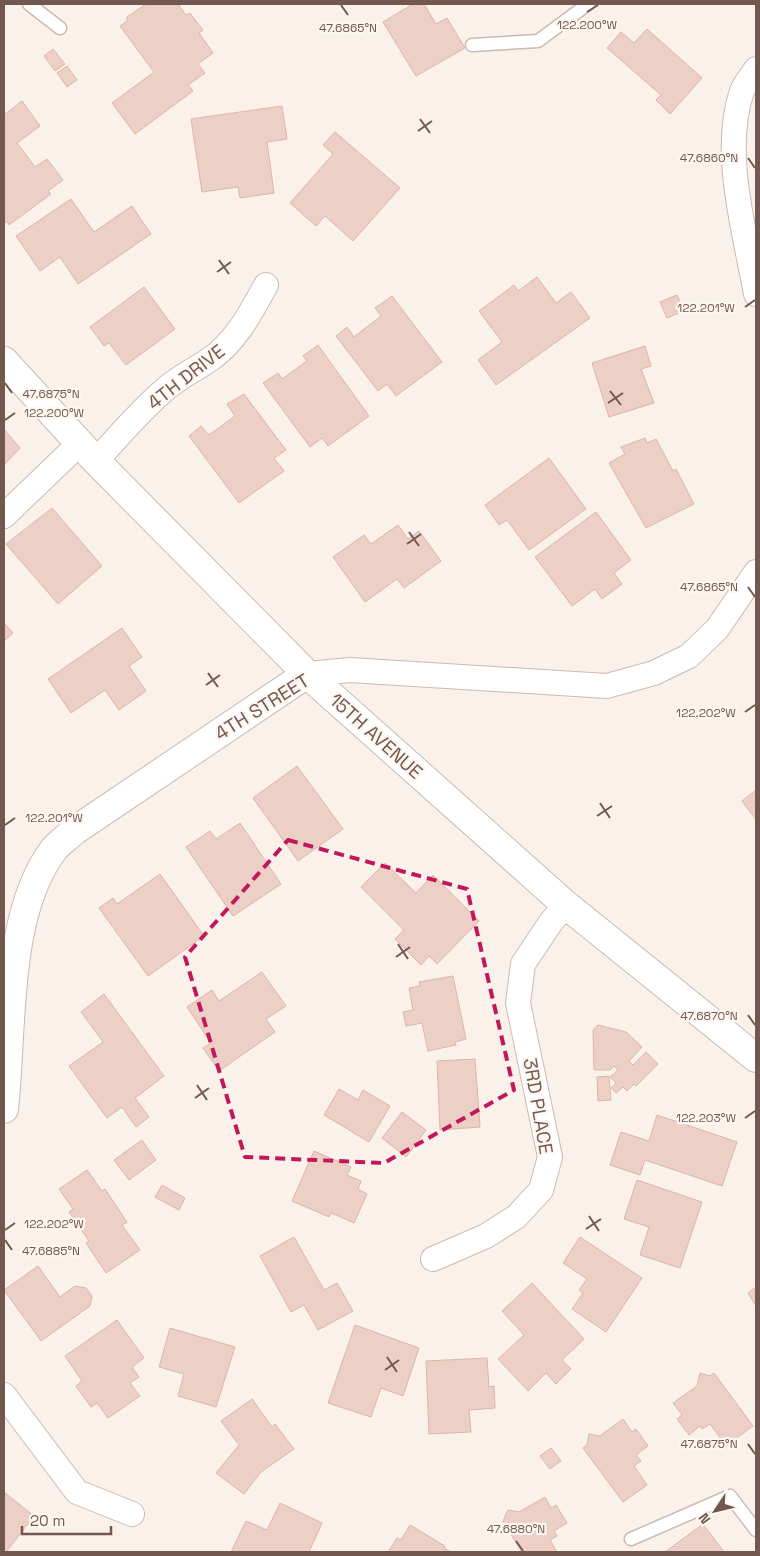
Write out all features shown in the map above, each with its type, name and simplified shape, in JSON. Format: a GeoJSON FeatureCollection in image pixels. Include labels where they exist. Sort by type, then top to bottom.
{"type":"FeatureCollection","features":[{"type":"Feature","properties":{"kind":"street"},"geometry":{"type":"LineString","coordinates":[[756,69],[742,89],[735,117],[732,157],[756,294]]}},
{"type":"Feature","properties":{"kind":"street","name":"4TH DRIVE"},"geometry":{"type":"LineString","coordinates":[[4,516],[88,452],[183,374],[210,360],[228,344],[250,314],[266,285]]}},
{"type":"Feature","properties":{"kind":"street","name":"15TH AVENUE"},"geometry":{"type":"LineString","coordinates":[[4,362],[88,452],[307,674],[566,905],[756,1058]]}},
{"type":"Feature","properties":{"kind":"street","name":"4TH STREET"},"geometry":{"type":"LineString","coordinates":[[4,1109],[19,935],[33,887],[55,848],[74,831],[307,674],[350,670],[607,686],[654,673],[689,656],[717,629],[756,572]]}},
{"type":"Feature","properties":{"kind":"street","name":"3RD PLACE"},"geometry":{"type":"LineString","coordinates":[[433,1259],[486,1236],[509,1222],[541,1190],[550,1157],[518,1003],[523,964],[551,922],[566,905]]}},
{"type":"Feature","properties":{"kind":"street"},"geometry":{"type":"LineString","coordinates":[[4,1395],[77,1492],[132,1514]]}},
{"type":"Feature","properties":{"kind":"lane"},"geometry":{"type":"LineString","coordinates":[[29,4],[60,28]]}},
{"type":"Feature","properties":{"kind":"lane"},"geometry":{"type":"LineString","coordinates":[[472,45],[538,41],[588,4]]}},
{"type":"Feature","properties":{"kind":"lane"},"geometry":{"type":"LineString","coordinates":[[631,1539],[730,1496],[756,1530]]}},
{"type":"Feature","properties":{"kind":"highlighted area"},"geometry":{"type":"Polygon","coordinates":[[[288,840],[467,889],[514,1090],[384,1163],[245,1157],[185,957],[288,840]]]}},
{"type":"Feature","properties":{"kind":"building"},"geometry":{"type":"Polygon","coordinates":[[[146,4],[178,4],[186,15],[190,13],[203,30],[199,33],[213,53],[198,64],[205,73],[188,85],[193,91],[135,134],[112,103],[154,72],[120,26],[127,21],[127,17],[146,4]]]}},
{"type":"Feature","properties":{"kind":"building"},"geometry":{"type":"Polygon","coordinates":[[[413,4],[424,4],[436,24],[447,18],[465,48],[416,76],[383,22],[413,4]]]}},
{"type":"Feature","properties":{"kind":"building"},"geometry":{"type":"Polygon","coordinates":[[[647,29],[702,78],[670,114],[656,100],[661,95],[607,48],[621,32],[634,43],[647,29]]]}},
{"type":"Feature","properties":{"kind":"building"},"geometry":{"type":"Polygon","coordinates":[[[53,49],[65,64],[55,71],[44,56],[53,49]]]}},
{"type":"Feature","properties":{"kind":"building"},"geometry":{"type":"Polygon","coordinates":[[[67,66],[77,80],[67,87],[57,73],[67,66]]]}},
{"type":"Feature","properties":{"kind":"building"},"geometry":{"type":"Polygon","coordinates":[[[22,101],[40,126],[17,143],[35,167],[47,159],[63,180],[48,191],[51,194],[9,225],[7,221],[4,224],[4,115],[22,101]]]}},
{"type":"Feature","properties":{"kind":"building"},"geometry":{"type":"Polygon","coordinates":[[[282,106],[287,139],[267,142],[274,193],[240,198],[238,187],[202,192],[191,119],[282,106]]]}},
{"type":"Feature","properties":{"kind":"building"},"geometry":{"type":"Polygon","coordinates":[[[335,132],[400,188],[353,241],[325,216],[316,226],[290,203],[333,154],[323,145],[335,132]]]}},
{"type":"Feature","properties":{"kind":"building"},"geometry":{"type":"Polygon","coordinates":[[[71,199],[94,232],[132,206],[151,234],[78,284],[60,257],[40,271],[16,236],[71,199]]]}},
{"type":"Feature","properties":{"kind":"building"},"geometry":{"type":"Polygon","coordinates":[[[537,277],[556,303],[571,292],[590,318],[496,385],[478,360],[502,342],[479,311],[514,285],[518,291],[537,277]]]}},
{"type":"Feature","properties":{"kind":"building"},"geometry":{"type":"Polygon","coordinates":[[[144,287],[175,329],[126,365],[109,343],[104,346],[90,327],[144,287]]]}},
{"type":"Feature","properties":{"kind":"building"},"geometry":{"type":"Polygon","coordinates":[[[677,295],[684,311],[667,318],[660,302],[677,295]]]}},
{"type":"Feature","properties":{"kind":"building"},"geometry":{"type":"Polygon","coordinates":[[[392,296],[442,362],[396,396],[387,384],[378,391],[336,336],[347,327],[354,337],[381,316],[375,308],[392,296]]]}},
{"type":"Feature","properties":{"kind":"building"},"geometry":{"type":"Polygon","coordinates":[[[318,345],[369,416],[328,446],[322,438],[310,447],[263,383],[278,373],[282,379],[307,361],[303,356],[318,345]]]}},
{"type":"Feature","properties":{"kind":"building"},"geometry":{"type":"Polygon","coordinates":[[[645,346],[651,366],[641,369],[654,403],[609,417],[592,363],[645,346]]]}},
{"type":"Feature","properties":{"kind":"building"},"geometry":{"type":"Polygon","coordinates":[[[244,394],[286,450],[274,458],[284,471],[239,503],[189,436],[201,426],[209,435],[235,416],[227,404],[244,394]]]}},
{"type":"Feature","properties":{"kind":"building"},"geometry":{"type":"Polygon","coordinates":[[[4,429],[20,448],[4,465],[4,429]]]}},
{"type":"Feature","properties":{"kind":"building"},"geometry":{"type":"Polygon","coordinates":[[[645,438],[647,443],[656,439],[673,471],[676,469],[694,504],[646,528],[609,463],[625,454],[621,447],[645,438]]]}},
{"type":"Feature","properties":{"kind":"building"},"geometry":{"type":"Polygon","coordinates":[[[549,458],[586,509],[529,550],[507,520],[499,525],[485,505],[549,458]]]}},
{"type":"Feature","properties":{"kind":"building"},"geometry":{"type":"Polygon","coordinates":[[[52,508],[102,566],[58,604],[6,544],[52,508]]]}},
{"type":"Feature","properties":{"kind":"building"},"geometry":{"type":"Polygon","coordinates":[[[596,512],[631,560],[614,573],[622,584],[602,599],[595,589],[572,606],[535,557],[596,512]]]}},
{"type":"Feature","properties":{"kind":"building"},"geometry":{"type":"Polygon","coordinates":[[[398,525],[408,539],[419,531],[441,561],[404,588],[397,579],[365,602],[333,557],[364,535],[371,544],[398,525]]]}},
{"type":"Feature","properties":{"kind":"building"},"geometry":{"type":"Polygon","coordinates":[[[4,623],[13,633],[4,641],[4,623]]]}},
{"type":"Feature","properties":{"kind":"building"},"geometry":{"type":"Polygon","coordinates":[[[122,628],[142,657],[129,666],[146,691],[119,710],[105,690],[71,713],[48,679],[122,628]]]}},
{"type":"Feature","properties":{"kind":"building"},"geometry":{"type":"Polygon","coordinates":[[[297,766],[343,829],[298,861],[253,798],[297,766]]]}},
{"type":"Feature","properties":{"kind":"building"},"geometry":{"type":"Polygon","coordinates":[[[756,790],[756,820],[742,801],[756,790]]]}},
{"type":"Feature","properties":{"kind":"building"},"geometry":{"type":"Polygon","coordinates":[[[240,823],[281,884],[233,916],[186,847],[210,831],[216,839],[240,823]]]}},
{"type":"Feature","properties":{"kind":"building"},"geometry":{"type":"Polygon","coordinates":[[[385,863],[416,893],[433,875],[479,921],[437,964],[429,956],[421,965],[395,939],[404,930],[361,887],[385,863]]]}},
{"type":"Feature","properties":{"kind":"building"},"geometry":{"type":"Polygon","coordinates":[[[160,874],[204,936],[148,976],[99,908],[113,898],[117,904],[160,874]]]}},
{"type":"Feature","properties":{"kind":"building"},"geometry":{"type":"Polygon","coordinates":[[[262,972],[286,1006],[266,1019],[275,1032],[219,1071],[203,1048],[211,1043],[187,1007],[212,990],[219,1001],[262,972]]]}},
{"type":"Feature","properties":{"kind":"building"},"geometry":{"type":"Polygon","coordinates":[[[453,976],[466,1039],[455,1042],[456,1045],[428,1051],[422,1023],[406,1026],[403,1012],[413,1010],[409,988],[420,986],[419,982],[453,976]]]}},
{"type":"Feature","properties":{"kind":"building"},"geometry":{"type":"Polygon","coordinates":[[[104,994],[164,1076],[135,1098],[149,1117],[136,1127],[122,1107],[107,1118],[69,1066],[103,1042],[81,1012],[104,994]]]}},
{"type":"Feature","properties":{"kind":"building"},"geometry":{"type":"Polygon","coordinates":[[[598,1025],[626,1032],[642,1047],[629,1061],[633,1065],[646,1052],[658,1064],[636,1086],[634,1084],[627,1091],[623,1087],[616,1093],[611,1088],[616,1083],[610,1077],[618,1070],[614,1066],[610,1070],[594,1070],[593,1030],[598,1025]]]}},
{"type":"Feature","properties":{"kind":"building"},"geometry":{"type":"Polygon","coordinates":[[[475,1059],[480,1127],[440,1130],[437,1061],[475,1059]]]}},
{"type":"Feature","properties":{"kind":"building"},"geometry":{"type":"Polygon","coordinates":[[[609,1076],[611,1100],[598,1101],[597,1077],[609,1076]]]}},
{"type":"Feature","properties":{"kind":"building"},"geometry":{"type":"Polygon","coordinates":[[[339,1089],[358,1100],[363,1090],[390,1106],[369,1142],[324,1115],[339,1089]]]}},
{"type":"Feature","properties":{"kind":"building"},"geometry":{"type":"Polygon","coordinates":[[[402,1112],[426,1130],[406,1157],[382,1138],[402,1112]]]}},
{"type":"Feature","properties":{"kind":"building"},"geometry":{"type":"Polygon","coordinates":[[[657,1115],[737,1142],[722,1186],[645,1160],[640,1175],[610,1165],[621,1132],[649,1141],[657,1115]]]}},
{"type":"Feature","properties":{"kind":"building"},"geometry":{"type":"Polygon","coordinates":[[[142,1140],[156,1160],[129,1180],[114,1160],[142,1140]]]}},
{"type":"Feature","properties":{"kind":"building"},"geometry":{"type":"Polygon","coordinates":[[[314,1151],[351,1167],[347,1175],[361,1181],[358,1189],[367,1194],[354,1223],[331,1213],[329,1217],[292,1201],[314,1151]]]}},
{"type":"Feature","properties":{"kind":"building"},"geometry":{"type":"Polygon","coordinates":[[[87,1170],[102,1191],[105,1189],[127,1222],[122,1225],[140,1250],[106,1273],[86,1243],[89,1241],[69,1212],[73,1209],[59,1189],[87,1170]]]}},
{"type":"Feature","properties":{"kind":"building"},"geometry":{"type":"Polygon","coordinates":[[[637,1180],[702,1202],[680,1268],[640,1255],[649,1227],[624,1219],[637,1180]]]}},
{"type":"Feature","properties":{"kind":"building"},"geometry":{"type":"Polygon","coordinates":[[[162,1185],[185,1198],[179,1210],[155,1197],[162,1185]]]}},
{"type":"Feature","properties":{"kind":"building"},"geometry":{"type":"Polygon","coordinates":[[[294,1237],[324,1290],[337,1283],[353,1311],[318,1330],[304,1305],[291,1312],[260,1256],[294,1237]]]}},
{"type":"Feature","properties":{"kind":"building"},"geometry":{"type":"Polygon","coordinates":[[[580,1237],[642,1278],[606,1332],[572,1309],[583,1293],[579,1290],[587,1279],[563,1263],[580,1237]]]}},
{"type":"Feature","properties":{"kind":"building"},"geometry":{"type":"Polygon","coordinates":[[[38,1266],[60,1297],[75,1286],[86,1288],[92,1296],[90,1306],[41,1341],[4,1290],[38,1266]]]}},
{"type":"Feature","properties":{"kind":"building"},"geometry":{"type":"Polygon","coordinates":[[[532,1283],[584,1339],[562,1360],[571,1369],[556,1384],[546,1373],[528,1391],[498,1359],[524,1335],[502,1311],[532,1283]]]}},
{"type":"Feature","properties":{"kind":"building"},"geometry":{"type":"Polygon","coordinates":[[[756,1287],[756,1306],[748,1293],[756,1287]]]}},
{"type":"Feature","properties":{"kind":"building"},"geometry":{"type":"Polygon","coordinates":[[[117,1320],[144,1358],[132,1367],[139,1377],[130,1383],[140,1396],[108,1418],[97,1403],[91,1407],[76,1386],[82,1381],[65,1356],[117,1320]]]}},
{"type":"Feature","properties":{"kind":"building"},"geometry":{"type":"Polygon","coordinates":[[[355,1325],[419,1348],[403,1396],[381,1388],[371,1417],[328,1403],[355,1325]]]}},
{"type":"Feature","properties":{"kind":"building"},"geometry":{"type":"Polygon","coordinates":[[[170,1328],[235,1347],[216,1407],[178,1396],[184,1374],[159,1367],[170,1328]]]}},
{"type":"Feature","properties":{"kind":"building"},"geometry":{"type":"Polygon","coordinates":[[[487,1358],[489,1387],[494,1386],[495,1408],[469,1410],[471,1432],[429,1434],[426,1361],[487,1358]]]}},
{"type":"Feature","properties":{"kind":"building"},"geometry":{"type":"Polygon","coordinates":[[[700,1373],[710,1376],[714,1373],[753,1426],[726,1446],[710,1424],[702,1429],[700,1426],[689,1435],[677,1419],[682,1415],[673,1403],[697,1386],[700,1373]]]}},
{"type":"Feature","properties":{"kind":"building"},"geometry":{"type":"Polygon","coordinates":[[[252,1399],[272,1427],[275,1424],[294,1449],[261,1472],[244,1494],[216,1473],[239,1445],[221,1421],[252,1399]]]}},
{"type":"Feature","properties":{"kind":"building"},"geometry":{"type":"Polygon","coordinates":[[[623,1419],[632,1432],[636,1429],[648,1446],[636,1455],[641,1461],[634,1466],[647,1485],[623,1502],[583,1448],[587,1445],[589,1434],[600,1436],[623,1419]]]}},
{"type":"Feature","properties":{"kind":"building"},"geometry":{"type":"Polygon","coordinates":[[[551,1448],[561,1461],[550,1469],[540,1456],[551,1448]]]}},
{"type":"Feature","properties":{"kind":"building"},"geometry":{"type":"Polygon","coordinates":[[[4,1492],[34,1516],[6,1552],[4,1552],[4,1492]]]}},
{"type":"Feature","properties":{"kind":"building"},"geometry":{"type":"Polygon","coordinates":[[[545,1497],[551,1508],[556,1505],[567,1523],[554,1531],[557,1536],[550,1540],[557,1552],[519,1552],[521,1551],[503,1521],[508,1510],[519,1512],[545,1497]]]}},
{"type":"Feature","properties":{"kind":"building"},"geometry":{"type":"Polygon","coordinates":[[[280,1503],[322,1523],[309,1552],[231,1552],[246,1521],[267,1530],[280,1503]]]}},
{"type":"Feature","properties":{"kind":"building"},"geometry":{"type":"Polygon","coordinates":[[[703,1524],[724,1552],[665,1552],[703,1524]]]}},
{"type":"Feature","properties":{"kind":"building"},"geometry":{"type":"Polygon","coordinates":[[[410,1525],[445,1546],[444,1548],[451,1552],[388,1552],[397,1538],[401,1540],[410,1525]]]}}]}
